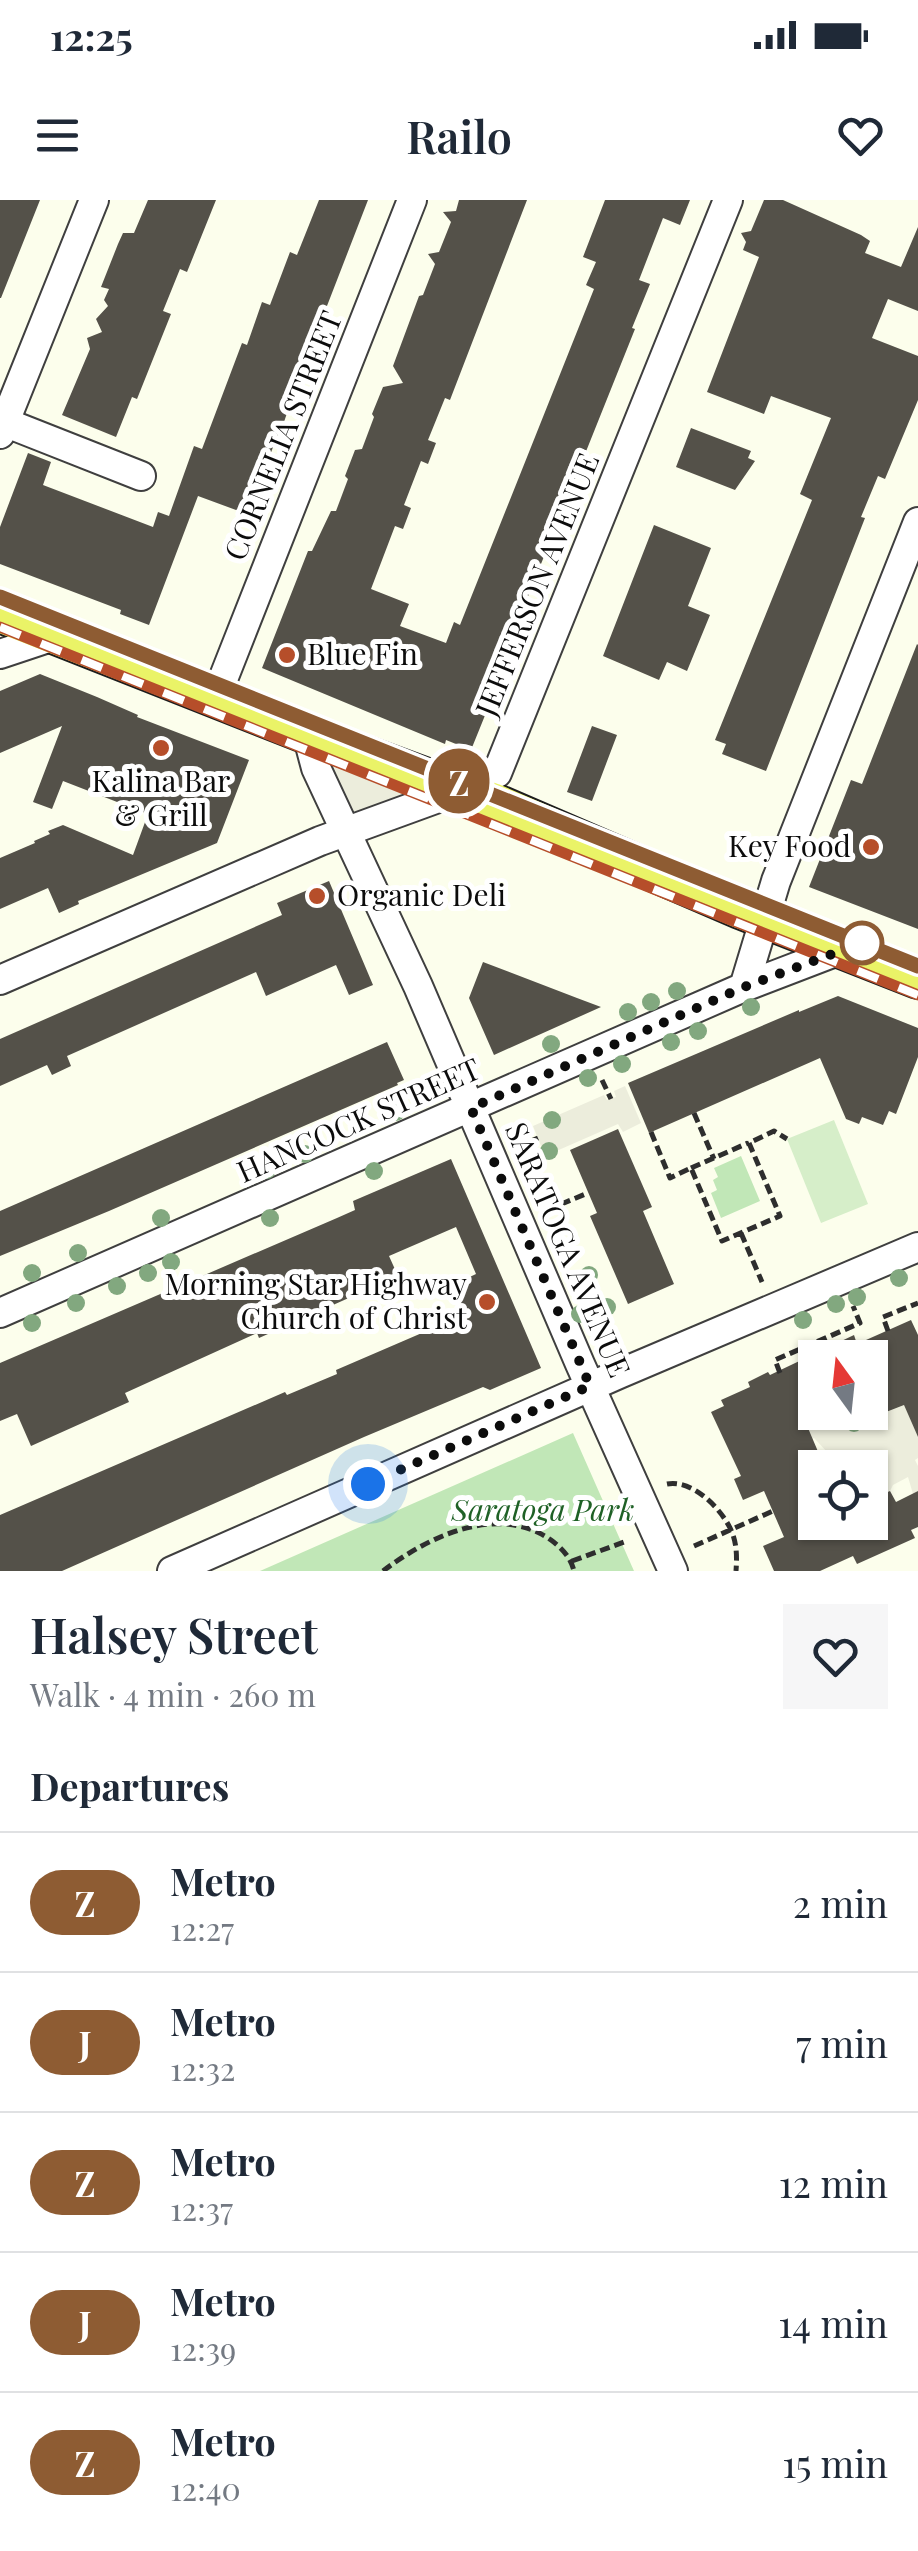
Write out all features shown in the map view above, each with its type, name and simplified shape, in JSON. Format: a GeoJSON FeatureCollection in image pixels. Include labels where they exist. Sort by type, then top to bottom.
{"type":"FeatureCollection","features":[{"type":"Feature","properties":{"kind":"main road"},"geometry":{"type":"LineString","coordinates":[[0,613],[492,802],[765,919],[918,979]]}},
{"type":"Feature","properties":{"kind":"street"},"geometry":{"type":"LineString","coordinates":[[94,200],[2,428],[141,476]]}},
{"type":"Feature","properties":{"kind":"street","name":"CORNELIA STREET"},"geometry":{"type":"LineString","coordinates":[[216,696],[412,200]]}},
{"type":"Feature","properties":{"kind":"street","name":"JEFFERSON AVENUE"},"geometry":{"type":"LineString","coordinates":[[0,980],[344,832],[496,774],[728,200]]}},
{"type":"Feature","properties":{"kind":"street"},"geometry":{"type":"LineString","coordinates":[[744,987],[776,882],[918,522]]}},
{"type":"Feature","properties":{"kind":"street"},"geometry":{"type":"LineString","coordinates":[[0,654],[57,636]]}},
{"type":"Feature","properties":{"kind":"street","name":"SARATOGA AVENUE"},"geometry":{"type":"LineString","coordinates":[[307,734],[316,768],[344,832],[471,1108],[674,1571]]}},
{"type":"Feature","properties":{"kind":"street","name":"HANCOCK STREET"},"geometry":{"type":"LineString","coordinates":[[0,1313],[744,987],[843,949]]}},
{"type":"Feature","properties":{"kind":"street"},"geometry":{"type":"LineString","coordinates":[[172,1571],[590,1386],[918,1247]]}},
{"type":"Feature","properties":{"kind":"path"},"geometry":{"type":"LineString","coordinates":[[602,1080],[611,1098]]}},
{"type":"Feature","properties":{"kind":"path"},"geometry":{"type":"LineString","coordinates":[[694,1113],[714,1158]]}},
{"type":"Feature","properties":{"kind":"path"},"geometry":{"type":"LineString","coordinates":[[651,1132],[670,1178],[774,1132],[787,1139]]}},
{"type":"Feature","properties":{"kind":"path"},"geometry":{"type":"LineString","coordinates":[[519,1146],[538,1138]]}},
{"type":"Feature","properties":{"kind":"path"},"geometry":{"type":"LineString","coordinates":[[692,1168],[722,1241],[780,1216],[749,1143]]}},
{"type":"Feature","properties":{"kind":"path"},"geometry":{"type":"LineString","coordinates":[[547,1210],[588,1193]]}},
{"type":"Feature","properties":{"kind":"path"},"geometry":{"type":"LineString","coordinates":[[741,1232],[762,1282]]}},
{"type":"Feature","properties":{"kind":"path"},"geometry":{"type":"LineString","coordinates":[[888,1330],[883,1317],[918,1303]]}},
{"type":"Feature","properties":{"kind":"path"},"geometry":{"type":"LineString","coordinates":[[780,1373],[775,1360],[860,1323],[852,1306]]}},
{"type":"Feature","properties":{"kind":"path"},"geometry":{"type":"LineString","coordinates":[[667,1484],[678,1482],[716,1509],[731,1530],[736,1571]]}},
{"type":"Feature","properties":{"kind":"path"},"geometry":{"type":"LineString","coordinates":[[694,1546],[773,1511]]}},
{"type":"Feature","properties":{"kind":"path"},"geometry":{"type":"LineString","coordinates":[[384,1571],[429,1541],[482,1525],[514,1524],[537,1530],[559,1546],[572,1561],[574,1571]]}},
{"type":"Feature","properties":{"kind":"path"},"geometry":{"type":"LineString","coordinates":[[572,1561],[627,1541]]}},
{"type":"Feature","properties":{"kind":"green space"},"geometry":{"type":"Polygon","coordinates":[[[834,1120],[868,1204],[821,1223],[787,1139],[834,1120]]]}},
{"type":"Feature","properties":{"kind":"green space"},"geometry":{"type":"Polygon","coordinates":[[[741,1156],[760,1201],[721,1218],[711,1193],[717,1190],[714,1168],[741,1156]]]}},
{"type":"Feature","properties":{"kind":"green space","name":"Saratoga Park"},"geometry":{"type":"Polygon","coordinates":[[[573,1433],[634,1571],[260,1571],[573,1433]]]}},
{"type":"Feature","properties":{"kind":"shaded area"},"geometry":{"type":"Polygon","coordinates":[[[328,762],[406,794],[351,818],[328,762]]]}},
{"type":"Feature","properties":{"kind":"shaded area"},"geometry":{"type":"Polygon","coordinates":[[[625,1086],[641,1123],[623,1132],[618,1124],[545,1156],[533,1126],[604,1095],[607,1100],[616,1097],[614,1091],[625,1086]]]}},
{"type":"Feature","properties":{"kind":"shaded area"},"geometry":{"type":"Polygon","coordinates":[[[904,1405],[918,1437],[918,1491],[913,1494],[908,1477],[888,1492],[888,1450],[825,1450],[814,1438],[801,1444],[799,1430],[888,1430],[888,1412],[904,1405]]]}},
{"type":"Feature","properties":{"kind":"building"},"geometry":{"type":"Polygon","coordinates":[[[0,200],[40,200],[1,298],[0,298],[0,200]]]}},
{"type":"Feature","properties":{"kind":"building"},"geometry":{"type":"Polygon","coordinates":[[[148,200],[216,200],[187,272],[180,269],[163,311],[171,314],[137,399],[132,397],[116,437],[62,415],[90,349],[87,338],[102,332],[96,319],[108,306],[104,300],[109,289],[101,287],[118,244],[123,233],[134,233],[148,200]]]}},
{"type":"Feature","properties":{"kind":"building"},"geometry":{"type":"Polygon","coordinates":[[[319,200],[368,200],[320,324],[325,334],[318,336],[311,356],[306,358],[268,461],[270,467],[257,474],[245,507],[236,510],[198,496],[149,625],[120,614],[121,610],[0,564],[0,527],[28,453],[51,462],[43,485],[153,527],[158,512],[169,516],[194,446],[202,449],[242,343],[247,345],[262,302],[270,305],[290,252],[297,255],[319,200]]]}},
{"type":"Feature","properties":{"kind":"building"},"geometry":{"type":"Polygon","coordinates":[[[459,200],[527,200],[450,400],[445,398],[428,440],[436,443],[428,464],[421,461],[404,505],[411,508],[403,529],[395,526],[371,589],[409,604],[400,626],[446,643],[454,622],[460,625],[594,289],[586,285],[596,262],[583,257],[605,200],[690,200],[680,225],[663,218],[639,280],[650,284],[632,328],[635,329],[509,644],[516,646],[508,668],[505,666],[471,750],[446,740],[445,744],[262,668],[308,551],[312,551],[331,511],[336,511],[348,479],[345,476],[355,450],[362,449],[383,387],[403,383],[393,366],[435,264],[428,254],[439,252],[451,222],[443,212],[456,211],[459,200]]]}},
{"type":"Feature","properties":{"kind":"building"},"geometry":{"type":"Polygon","coordinates":[[[764,200],[783,200],[861,235],[870,241],[865,253],[901,267],[918,227],[918,311],[888,299],[872,338],[918,356],[918,400],[885,479],[878,476],[861,517],[865,518],[766,771],[722,754],[726,744],[715,740],[812,500],[800,494],[831,418],[771,396],[764,414],[707,392],[759,257],[743,250],[746,242],[741,233],[751,231],[764,200]]]}},
{"type":"Feature","properties":{"kind":"building"},"geometry":{"type":"Polygon","coordinates":[[[691,428],[751,451],[748,458],[755,461],[735,490],[676,467],[691,428]]]}},
{"type":"Feature","properties":{"kind":"building"},"geometry":{"type":"Polygon","coordinates":[[[654,525],[711,548],[688,606],[710,615],[687,671],[667,662],[659,680],[603,656],[654,525]]]}},
{"type":"Feature","properties":{"kind":"building","name":"Key Food"},"geometry":{"type":"Polygon","coordinates":[[[917,644],[918,929],[809,887],[851,780],[862,784],[917,644]]]}},
{"type":"Feature","properties":{"kind":"building"},"geometry":{"type":"Polygon","coordinates":[[[40,674],[249,760],[217,843],[78,901],[79,904],[59,913],[48,888],[0,909],[0,858],[63,825],[133,855],[148,814],[63,781],[52,809],[33,802],[62,726],[0,753],[0,691],[40,674]]]}},
{"type":"Feature","properties":{"kind":"building"},"geometry":{"type":"Polygon","coordinates":[[[592,726],[617,735],[592,801],[567,792],[592,726]]]}},
{"type":"Feature","properties":{"kind":"building"},"geometry":{"type":"Polygon","coordinates":[[[329,881],[373,985],[349,995],[336,965],[266,996],[256,972],[67,1056],[71,1066],[52,1075],[47,1065],[0,1086],[0,1039],[282,915],[277,903],[329,881]]]}},
{"type":"Feature","properties":{"kind":"building"},"geometry":{"type":"Polygon","coordinates":[[[483,962],[601,1007],[494,1055],[469,998],[483,962]]]}},
{"type":"Feature","properties":{"kind":"building"},"geometry":{"type":"Polygon","coordinates":[[[838,996],[918,1028],[918,1057],[896,1114],[889,1111],[883,1125],[862,1117],[859,1124],[846,1119],[820,1058],[649,1133],[628,1083],[838,996]]]}},
{"type":"Feature","properties":{"kind":"building"},"geometry":{"type":"Polygon","coordinates":[[[387,1042],[404,1080],[398,1085],[0,1256],[0,1211],[387,1042]]]}},
{"type":"Feature","properties":{"kind":"building"},"geometry":{"type":"Polygon","coordinates":[[[618,1129],[652,1207],[643,1211],[674,1284],[628,1304],[590,1216],[597,1213],[570,1150],[618,1129]]]}},
{"type":"Feature","properties":{"kind":"building"},"geometry":{"type":"Polygon","coordinates":[[[451,1159],[541,1368],[490,1390],[483,1387],[364,1437],[62,1571],[0,1571],[0,1515],[285,1392],[287,1395],[337,1374],[336,1370],[466,1314],[455,1289],[459,1287],[457,1283],[476,1274],[456,1227],[389,1256],[398,1276],[259,1338],[257,1333],[125,1393],[129,1402],[31,1446],[17,1414],[0,1421],[0,1363],[355,1210],[353,1201],[451,1159]]]}},
{"type":"Feature","properties":{"kind":"building"},"geometry":{"type":"Polygon","coordinates":[[[911,1320],[918,1335],[918,1437],[904,1405],[888,1411],[888,1340],[866,1340],[911,1320]]]}},
{"type":"Feature","properties":{"kind":"building"},"geometry":{"type":"Polygon","coordinates":[[[798,1362],[798,1430],[809,1430],[817,1450],[798,1450],[798,1540],[888,1540],[890,1491],[896,1502],[918,1491],[918,1527],[911,1530],[915,1538],[857,1564],[853,1556],[820,1571],[774,1571],[763,1546],[784,1537],[764,1491],[743,1500],[734,1479],[741,1476],[711,1412],[724,1406],[721,1400],[750,1387],[748,1382],[768,1372],[770,1375],[798,1362]]]}},
{"type":"Feature","properties":{"kind":"railway"},"geometry":{"type":"LineString","coordinates":[[0,597],[918,966]]}},
{"type":"Feature","properties":{"kind":"railway"},"geometry":{"type":"LineString","coordinates":[[0,627],[918,995]]}},
{"type":"Feature","properties":{"kind":"metro line","name":"Z"},"geometry":{"type":"LineString","coordinates":[[0,597],[918,966]]}},
{"type":"Feature","properties":{"kind":"place","name":"Blue Fin"},"geometry":{"type":"Point","coordinates":[287,655]}},
{"type":"Feature","properties":{"kind":"place","name":"Kalina Bar & Grill"},"geometry":{"type":"Point","coordinates":[161,748]}},
{"type":"Feature","properties":{"kind":"place","name":"Key Food"},"geometry":{"type":"Point","coordinates":[871,847]}},
{"type":"Feature","properties":{"kind":"place","name":"Organic Deli"},"geometry":{"type":"Point","coordinates":[317,896]}},
{"type":"Feature","properties":{"kind":"place","name":"Morning Star Highway Church of Christ"},"geometry":{"type":"Point","coordinates":[487,1302]}},
{"type":"Feature","properties":{"kind":"route"},"geometry":{"type":"LineString","coordinates":[[368,1484],[590,1386],[471,1108],[744,987],[862,943]]}}]}
